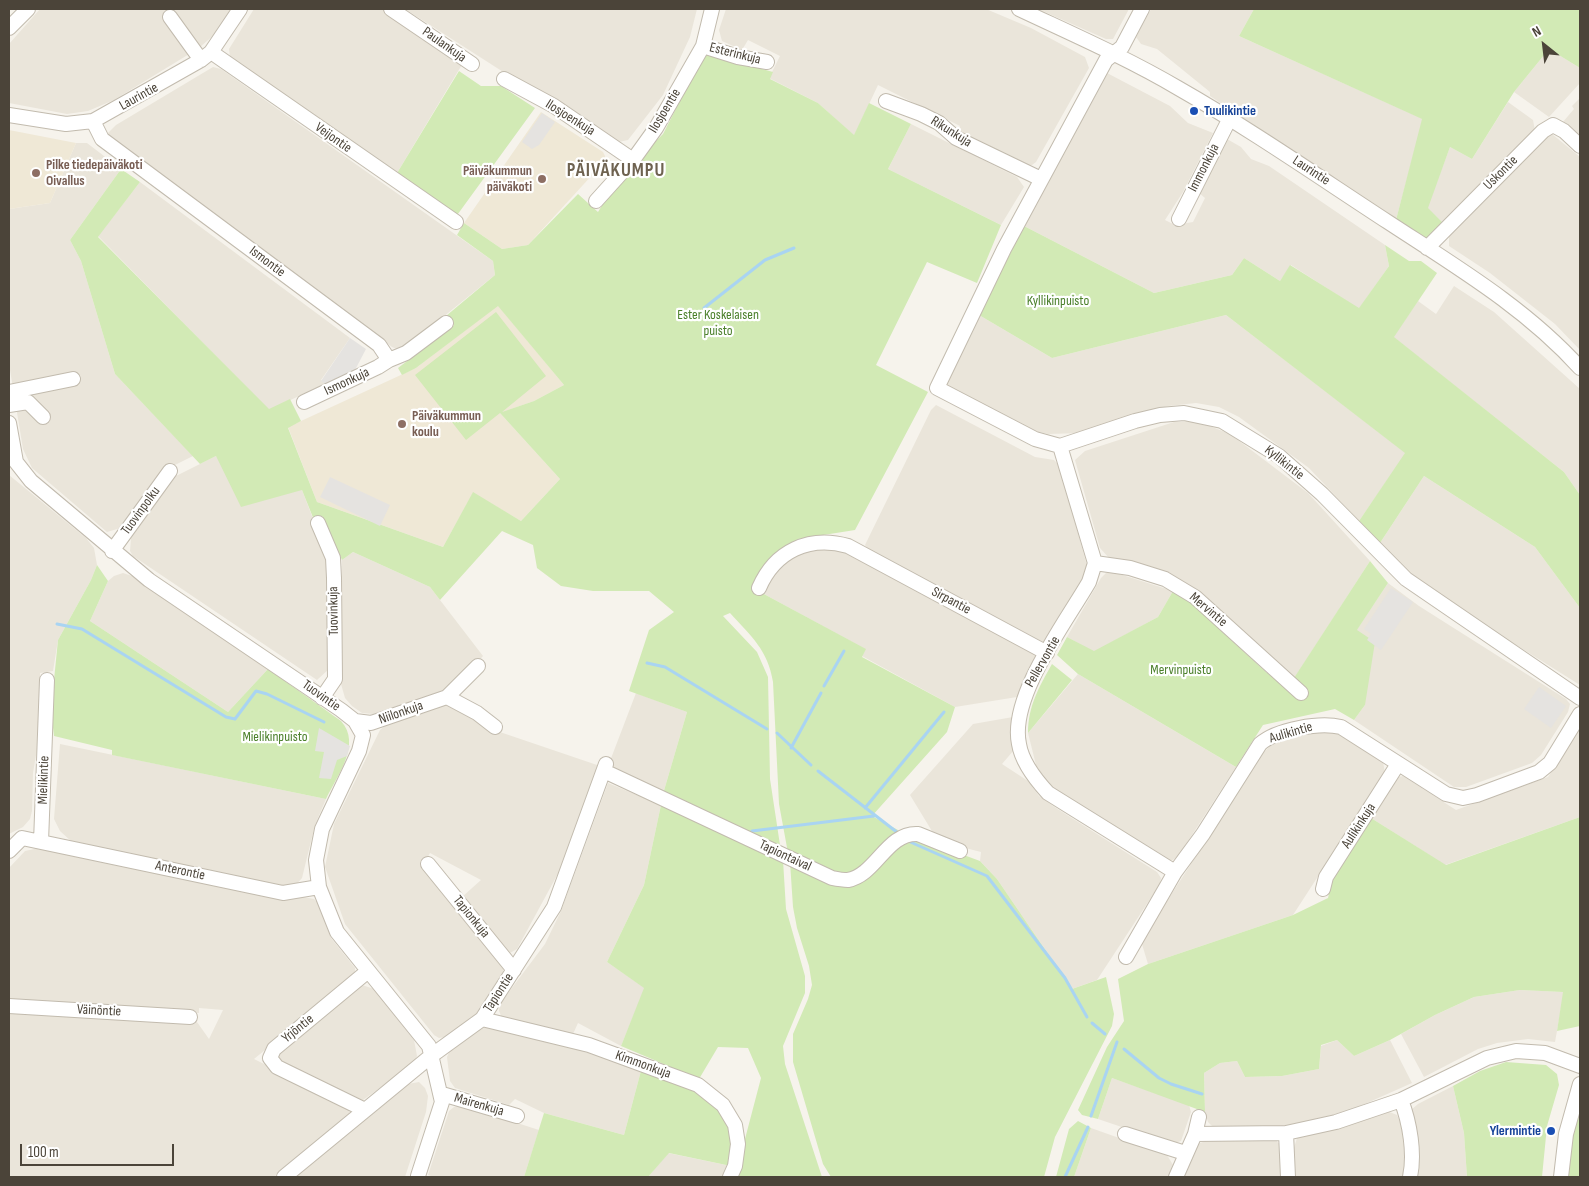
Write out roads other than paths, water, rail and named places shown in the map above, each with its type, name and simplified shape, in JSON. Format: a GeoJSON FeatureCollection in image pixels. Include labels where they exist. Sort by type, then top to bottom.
{"type":"FeatureCollection","features":[{"type":"Feature","properties":{"kind":"street"},"geometry":{"type":"LineString","coordinates":[[9,28],[28,9]]}},
{"type":"Feature","properties":{"kind":"street","name":"Laurintie"},"geometry":{"type":"LineString","coordinates":[[9,115],[66,124],[92,121],[206,56],[240,9]]}},
{"type":"Feature","properties":{"kind":"street","name":"Paulankuja"},"geometry":{"type":"LineString","coordinates":[[391,9],[472,64]]}},
{"type":"Feature","properties":{"kind":"street","name":"Ilosjoentie"},"geometry":{"type":"LineString","coordinates":[[596,200],[634,160],[656,128],[703,46],[712,9]]}},
{"type":"Feature","properties":{"kind":"street","name":"Laurintie"},"geometry":{"type":"LineString","coordinates":[[1019,9],[1114,54],[1230,118],[1427,248],[1527,317],[1554,340],[1580,368]]}},
{"type":"Feature","properties":{"kind":"street"},"geometry":{"type":"LineString","coordinates":[[1095,563],[1060,446],[1035,439],[937,388],[1041,179],[1106,60],[1126,42],[1142,9]]}},
{"type":"Feature","properties":{"kind":"street"},"geometry":{"type":"LineString","coordinates":[[170,16],[206,56]]}},
{"type":"Feature","properties":{"kind":"street","name":"Esterinkuja"},"geometry":{"type":"LineString","coordinates":[[703,46],[738,57],[767,62]]}},
{"type":"Feature","properties":{"kind":"street","name":"Veijontie"},"geometry":{"type":"LineString","coordinates":[[206,56],[456,222]]}},
{"type":"Feature","properties":{"kind":"street","name":"Ilosjoenkuja"},"geometry":{"type":"LineString","coordinates":[[504,79],[554,106],[634,160]]}},
{"type":"Feature","properties":{"kind":"street","name":"Rikunkuja"},"geometry":{"type":"LineString","coordinates":[[886,101],[922,114],[940,123],[956,138],[1041,179]]}},
{"type":"Feature","properties":{"kind":"street","name":"Immonkuja"},"geometry":{"type":"LineString","coordinates":[[1179,219],[1230,118]]}},
{"type":"Feature","properties":{"kind":"street","name":"Ismontie"},"geometry":{"type":"LineString","coordinates":[[92,121],[102,139],[379,345],[389,360]]}},
{"type":"Feature","properties":{"kind":"street","name":"Uskontie"},"geometry":{"type":"LineString","coordinates":[[1427,248],[1543,131],[1553,125],[1580,146]]}},
{"type":"Feature","properties":{"kind":"street"},"geometry":{"type":"LineString","coordinates":[[389,360],[406,353],[446,323]]}},
{"type":"Feature","properties":{"kind":"street","name":"Ismonkuja"},"geometry":{"type":"LineString","coordinates":[[304,402],[389,360]]}},
{"type":"Feature","properties":{"kind":"street"},"geometry":{"type":"LineString","coordinates":[[9,392],[73,379]]}},
{"type":"Feature","properties":{"kind":"street"},"geometry":{"type":"LineString","coordinates":[[9,405],[28,402],[43,417]]}},
{"type":"Feature","properties":{"kind":"street","name":"Kyllikintie"},"geometry":{"type":"LineString","coordinates":[[1060,446],[1160,415],[1184,413],[1222,421],[1279,456],[1322,494],[1406,579],[1580,698]]}},
{"type":"Feature","properties":{"kind":"street","name":"Tuovintie"},"geometry":{"type":"LineString","coordinates":[[9,423],[12,463],[30,481],[149,580],[355,722]]}},
{"type":"Feature","properties":{"kind":"street","name":"Tuovinpolku"},"geometry":{"type":"LineString","coordinates":[[112,550],[170,471]]}},
{"type":"Feature","properties":{"kind":"street","name":"Tuovinkuja"},"geometry":{"type":"LineString","coordinates":[[318,523],[333,558],[334,578],[335,678],[322,698]]}},
{"type":"Feature","properties":{"kind":"street","name":"Sirpantie"},"geometry":{"type":"LineString","coordinates":[[759,588],[769,569],[785,553],[794,548],[815,542],[854,546],[1047,653]]}},
{"type":"Feature","properties":{"kind":"street","name":"Pellervontie"},"geometry":{"type":"LineString","coordinates":[[1095,563],[1089,582],[1026,690],[1018,726],[1019,745],[1034,778],[1048,794],[1175,872]]}},
{"type":"Feature","properties":{"kind":"street","name":"Mervintie"},"geometry":{"type":"LineString","coordinates":[[1095,563],[1130,568],[1165,579],[1194,597],[1301,693]]}},
{"type":"Feature","properties":{"kind":"street","name":"Niilonkuja"},"geometry":{"type":"LineString","coordinates":[[355,722],[371,723],[446,697],[478,666]]}},
{"type":"Feature","properties":{"kind":"street","name":"Mielikintie"},"geometry":{"type":"LineString","coordinates":[[41,842],[47,680]]}},
{"type":"Feature","properties":{"kind":"street"},"geometry":{"type":"LineString","coordinates":[[446,697],[477,713],[496,727]]}},
{"type":"Feature","properties":{"kind":"street","name":"Aulikintie"},"geometry":{"type":"LineString","coordinates":[[1126,957],[1175,872],[1266,739],[1281,733],[1329,725],[1341,727],[1455,798],[1477,795],[1539,772],[1550,763],[1580,714]]}},
{"type":"Feature","properties":{"kind":"street"},"geometry":{"type":"LineString","coordinates":[[355,722],[363,735],[359,751],[322,829],[316,860],[319,887],[337,932],[429,1046],[442,1094],[442,1102],[418,1176]]}},
{"type":"Feature","properties":{"kind":"street","name":"Aulikinkuja"},"geometry":{"type":"LineString","coordinates":[[1323,889],[1326,876],[1398,764]]}},
{"type":"Feature","properties":{"kind":"street","name":"Tapiontaival"},"geometry":{"type":"LineString","coordinates":[[605,768],[832,878],[847,880],[859,874],[901,837],[911,834],[918,834],[960,850]]}},
{"type":"Feature","properties":{"kind":"street","name":"Tapiontie"},"geometry":{"type":"LineString","coordinates":[[284,1177],[431,1056],[482,1019],[554,907],[605,768]]}},
{"type":"Feature","properties":{"kind":"street"},"geometry":{"type":"LineString","coordinates":[[9,851],[22,838],[41,842]]}},
{"type":"Feature","properties":{"kind":"street","name":"Anterontie"},"geometry":{"type":"LineString","coordinates":[[41,842],[283,893],[319,887]]}},
{"type":"Feature","properties":{"kind":"street","name":"Tapionkuja"},"geometry":{"type":"LineString","coordinates":[[428,864],[514,970]]}},
{"type":"Feature","properties":{"kind":"street","name":"Yrjöntie"},"geometry":{"type":"LineString","coordinates":[[365,1110],[277,1067],[270,1058],[274,1049],[368,972]]}},
{"type":"Feature","properties":{"kind":"street","name":"Väinöntie"},"geometry":{"type":"LineString","coordinates":[[9,1006],[190,1016]]}},
{"type":"Feature","properties":{"kind":"street","name":"Kimmonkuja"},"geometry":{"type":"LineString","coordinates":[[482,1019],[589,1045],[698,1085],[723,1105],[735,1124],[738,1144],[735,1166],[730,1177]]}},
{"type":"Feature","properties":{"kind":"street"},"geometry":{"type":"LineString","coordinates":[[1195,1134],[1286,1133],[1336,1122],[1401,1100],[1487,1058],[1516,1050],[1545,1053],[1580,1066]]}},
{"type":"Feature","properties":{"kind":"street"},"geometry":{"type":"LineString","coordinates":[[1560,1177],[1566,1134],[1580,1084]]}},
{"type":"Feature","properties":{"kind":"street","name":"Mairenkuja"},"geometry":{"type":"LineString","coordinates":[[442,1094],[517,1116]]}},
{"type":"Feature","properties":{"kind":"street"},"geometry":{"type":"LineString","coordinates":[[1401,1100],[1405,1111],[1412,1152],[1410,1177]]}},
{"type":"Feature","properties":{"kind":"street"},"geometry":{"type":"LineString","coordinates":[[1176,1177],[1195,1134],[1199,1117]]}},
{"type":"Feature","properties":{"kind":"street"},"geometry":{"type":"LineString","coordinates":[[1286,1133],[1288,1177]]}},
{"type":"Feature","properties":{"kind":"street"},"geometry":{"type":"LineString","coordinates":[[1125,1134],[1185,1153]]}},
{"type":"Feature","properties":{"kind":"waterway"},"geometry":{"type":"LineString","coordinates":[[704,308],[765,260],[794,248]]}},
{"type":"Feature","properties":{"kind":"waterway"},"geometry":{"type":"LineString","coordinates":[[57,624],[82,629],[226,717],[235,719],[256,691],[267,694],[324,722]]}},
{"type":"Feature","properties":{"kind":"waterway"},"geometry":{"type":"LineString","coordinates":[[824,686],[844,651]]}},
{"type":"Feature","properties":{"kind":"waterway"},"geometry":{"type":"LineString","coordinates":[[647,663],[665,667],[767,729]]}},
{"type":"Feature","properties":{"kind":"waterway"},"geometry":{"type":"LineString","coordinates":[[791,748],[821,693]]}},
{"type":"Feature","properties":{"kind":"waterway"},"geometry":{"type":"LineString","coordinates":[[865,808],[944,712]]}},
{"type":"Feature","properties":{"kind":"waterway"},"geometry":{"type":"LineString","coordinates":[[777,733],[811,765]]}},
{"type":"Feature","properties":{"kind":"waterway"},"geometry":{"type":"LineString","coordinates":[[818,771],[898,833]]}},
{"type":"Feature","properties":{"kind":"waterway"},"geometry":{"type":"LineString","coordinates":[[752,831],[874,816]]}},
{"type":"Feature","properties":{"kind":"waterway"},"geometry":{"type":"LineString","coordinates":[[908,841],[987,876],[1065,978],[1087,1017]]}},
{"type":"Feature","properties":{"kind":"waterway"},"geometry":{"type":"LineString","coordinates":[[1092,1023],[1105,1034]]}},
{"type":"Feature","properties":{"kind":"waterway"},"geometry":{"type":"LineString","coordinates":[[1091,1116],[1117,1042]]}},
{"type":"Feature","properties":{"kind":"waterway"},"geometry":{"type":"LineString","coordinates":[[1124,1049],[1159,1078],[1202,1094]]}},
{"type":"Feature","properties":{"kind":"waterway"},"geometry":{"type":"LineString","coordinates":[[1065,1177],[1088,1127]]}},
{"type":"Feature","properties":{"kind":"place","name":"Tuulikintie"},"geometry":{"type":"Point","coordinates":[1194,111]}},
{"type":"Feature","properties":{"kind":"place","name":"Pilke tiedepäiväkoti Oivallus"},"geometry":{"type":"Point","coordinates":[36,173]}},
{"type":"Feature","properties":{"kind":"place","name":"Päiväkummun päiväkoti"},"geometry":{"type":"Point","coordinates":[542,179]}},
{"type":"Feature","properties":{"kind":"place","name":"Päiväkummun koulu"},"geometry":{"type":"Point","coordinates":[402,424]}},
{"type":"Feature","properties":{"kind":"place","name":"Ylermintie"},"geometry":{"type":"Point","coordinates":[1551,1131]}},
{"type":"Feature","properties":{"kind":"district","name":"PÄIVÄKUMPU"},"geometry":{"type":"Point","coordinates":[616,171]}},
{"type":"Feature","properties":{"kind":"park label","name":"Kyllikinpuisto"},"geometry":{"type":"Point","coordinates":[1058,301]}},
{"type":"Feature","properties":{"kind":"park label","name":"Ester Koskelaisen puisto"},"geometry":{"type":"Point","coordinates":[718,324]}},
{"type":"Feature","properties":{"kind":"park label","name":"Mervinpuisto"},"geometry":{"type":"Point","coordinates":[1181,670]}},
{"type":"Feature","properties":{"kind":"park label","name":"Mielikinpuisto"},"geometry":{"type":"Point","coordinates":[275,737]}}]}
